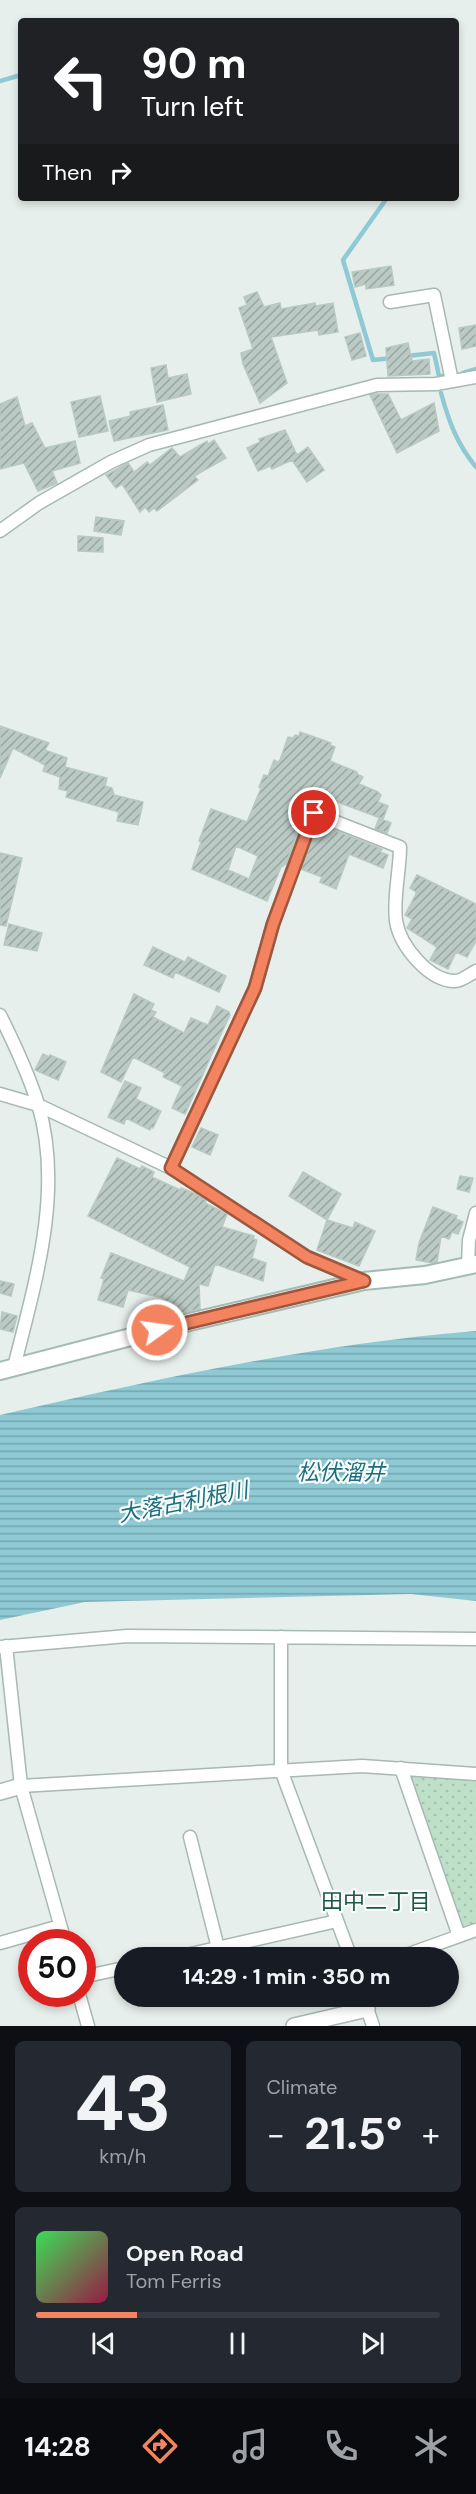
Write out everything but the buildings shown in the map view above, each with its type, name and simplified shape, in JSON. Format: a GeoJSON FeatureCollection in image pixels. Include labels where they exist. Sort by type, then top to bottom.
{"type":"FeatureCollection","features":[{"type":"Feature","properties":{"kind":"main road"},"geometry":{"type":"LineString","coordinates":[[7,1369],[177,1325],[364,1281],[425,1275],[472,1264]]}},
{"type":"Feature","properties":{"kind":"street"},"geometry":{"type":"LineString","coordinates":[[390,302],[434,295],[452,381]]}},
{"type":"Feature","properties":{"kind":"street"},"geometry":{"type":"LineString","coordinates":[[0,531],[39,503],[111,462],[149,445],[377,384],[436,384],[476,376]]}},
{"type":"Feature","properties":{"kind":"street"},"geometry":{"type":"LineString","coordinates":[[171,1168],[255,988],[273,924],[314,813],[400,847],[396,922],[405,945],[429,970],[443,979],[458,981],[476,971]]}},
{"type":"Feature","properties":{"kind":"street"},"geometry":{"type":"LineString","coordinates":[[0,1015],[38,1105],[48,1160],[47,1217],[7,1369]]}},
{"type":"Feature","properties":{"kind":"street"},"geometry":{"type":"LineString","coordinates":[[0,1094],[38,1105],[171,1168],[307,1257],[364,1281]]}},
{"type":"Feature","properties":{"kind":"street"},"geometry":{"type":"LineString","coordinates":[[472,1264],[469,1240],[476,1213]]}},
{"type":"Feature","properties":{"kind":"street"},"geometry":{"type":"LineString","coordinates":[[61,1929],[21,1786],[3,1646],[127,1636],[476,1639]]}},
{"type":"Feature","properties":{"kind":"street"},"geometry":{"type":"LineString","coordinates":[[281,1637],[281,1770],[347,1947]]}},
{"type":"Feature","properties":{"kind":"street"},"geometry":{"type":"LineString","coordinates":[[0,1792],[21,1786],[362,1766],[476,1774]]}},
{"type":"Feature","properties":{"kind":"street"},"geometry":{"type":"LineString","coordinates":[[401,1768],[459,1936]]}},
{"type":"Feature","properties":{"kind":"street"},"geometry":{"type":"LineString","coordinates":[[190,1837],[218,1947]]}},
{"type":"Feature","properties":{"kind":"street"},"geometry":{"type":"LineString","coordinates":[[223,1947],[338,1922]]}},
{"type":"Feature","properties":{"kind":"street"},"geometry":{"type":"LineString","coordinates":[[0,1943],[60,1926]]}},
{"type":"Feature","properties":{"kind":"street"},"geometry":{"type":"LineString","coordinates":[[428,1947],[476,1930]]}},
{"type":"Feature","properties":{"kind":"street"},"geometry":{"type":"LineString","coordinates":[[96,1974],[114,1970]]}},
{"type":"Feature","properties":{"kind":"street"},"geometry":{"type":"LineString","coordinates":[[83,2007],[88,2026]]}},
{"type":"Feature","properties":{"kind":"street"},"geometry":{"type":"LineString","coordinates":[[294,2026],[353,2007]]}},
{"type":"Feature","properties":{"kind":"street"},"geometry":{"type":"LineString","coordinates":[[366,2007],[373,2026]]}},
{"type":"Feature","properties":{"kind":"green space"},"geometry":{"type":"Polygon","coordinates":[[[401,1768],[476,1774],[476,1930],[459,1936],[401,1768]]]}},
{"type":"Feature","properties":{"kind":"water","name":"松伏溜井"},"geometry":{"type":"Polygon","coordinates":[[[476,1331],[476,1601],[411,1594],[85,1602],[0,1620],[0,1415],[236,1364],[356,1345],[476,1331]]]}},
{"type":"Feature","properties":{"kind":"waterway"},"geometry":{"type":"LineString","coordinates":[[0,81],[18,76]]}},
{"type":"Feature","properties":{"kind":"waterway"},"geometry":{"type":"LineString","coordinates":[[385,201],[343,260],[373,360],[392,358]]}},
{"type":"Feature","properties":{"kind":"waterway"},"geometry":{"type":"LineString","coordinates":[[407,356],[434,353],[439,376],[442,376]]}},
{"type":"Feature","properties":{"kind":"waterway"},"geometry":{"type":"LineString","coordinates":[[463,373],[476,369]]}},
{"type":"Feature","properties":{"kind":"waterway"},"geometry":{"type":"LineString","coordinates":[[441,393],[454,432],[476,467]]}},
{"type":"Feature","properties":{"kind":"district","name":"田中二丁目"},"geometry":{"type":"Point","coordinates":[376,1901]}},
{"type":"Feature","properties":{"kind":"route"},"geometry":{"type":"LineString","coordinates":[[157,1330],[364,1281],[307,1257],[171,1168],[255,988],[273,924],[314,813]]}},
{"type":"Feature","properties":{"kind":"water label","name":"大落古利根川"},"geometry":{"type":"Point","coordinates":[183,1502]}}]}
